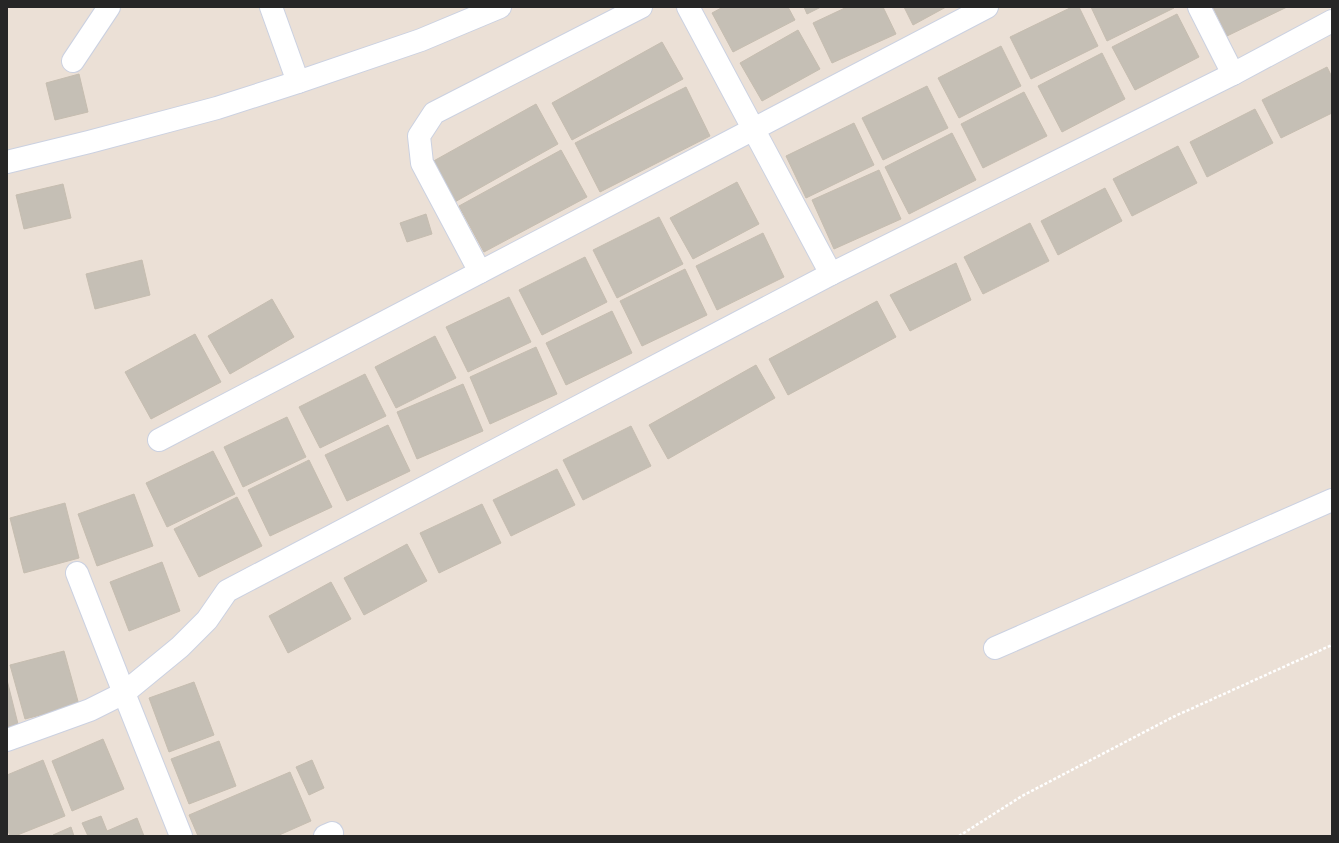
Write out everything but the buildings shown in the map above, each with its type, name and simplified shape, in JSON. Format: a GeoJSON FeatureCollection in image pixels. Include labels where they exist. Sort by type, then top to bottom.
{"type":"FeatureCollection","features":[{"type":"Feature","properties":{"kind":"street"},"geometry":{"type":"LineString","coordinates":[[73,61],[109,7]]}},
{"type":"Feature","properties":{"kind":"street"},"geometry":{"type":"LineString","coordinates":[[271,7],[298,82]]}},
{"type":"Feature","properties":{"kind":"street"},"geometry":{"type":"LineString","coordinates":[[7,162],[217,108],[421,40],[500,7]]}},
{"type":"Feature","properties":{"kind":"street"},"geometry":{"type":"LineString","coordinates":[[480,272],[422,162],[419,136],[434,113],[641,7]]}},
{"type":"Feature","properties":{"kind":"street"},"geometry":{"type":"LineString","coordinates":[[688,7],[831,274]]}},
{"type":"Feature","properties":{"kind":"street"},"geometry":{"type":"LineString","coordinates":[[159,440],[987,7]]}},
{"type":"Feature","properties":{"kind":"street"},"geometry":{"type":"LineString","coordinates":[[1199,7],[1233,74]]}},
{"type":"Feature","properties":{"kind":"street"},"geometry":{"type":"LineString","coordinates":[[7,740],[90,710],[124,693],[180,647],[207,620],[227,591],[831,274],[1233,74],[1332,21]]}},
{"type":"Feature","properties":{"kind":"street"},"geometry":{"type":"LineString","coordinates":[[995,648],[1332,500]]}},
{"type":"Feature","properties":{"kind":"street"},"geometry":{"type":"LineString","coordinates":[[77,573],[181,836]]}},
{"type":"Feature","properties":{"kind":"path"},"geometry":{"type":"LineString","coordinates":[[959,836],[1022,796],[1173,717],[1332,645]]}}]}
